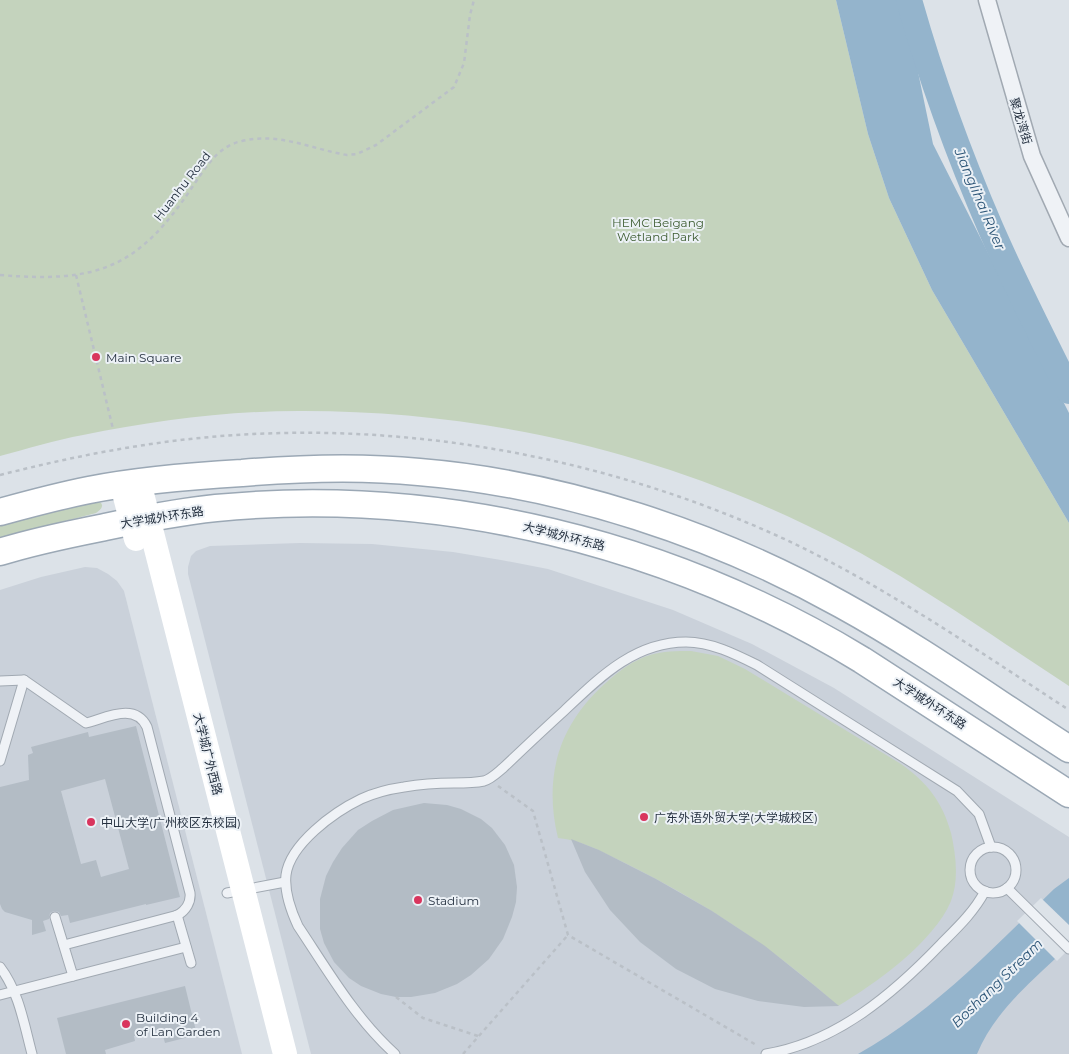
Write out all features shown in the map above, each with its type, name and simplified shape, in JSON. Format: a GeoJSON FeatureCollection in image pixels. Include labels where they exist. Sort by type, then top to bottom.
{"type":"FeatureCollection","features":[{"type":"Feature","properties":{"kind":"main road"},"geometry":{"type":"LineString","coordinates":[[0,512],[81,492],[130,483],[177,477],[306,468],[420,472],[471,478],[533,489],[600,505],[722,547],[842,604],[1069,749]]}},
{"type":"Feature","properties":{"kind":"main road","name":"大学城广外西路"},"geometry":{"type":"LineString","coordinates":[[130,483],[235,891],[285,1054]]}},
{"type":"Feature","properties":{"kind":"main road","name":"大学城外环东路"},"geometry":{"type":"LineString","coordinates":[[0,552],[68,534],[140,520],[217,508],[283,504],[388,506],[503,521],[545,530],[615,549],[719,586],[754,602],[835,643],[1069,794]]}},
{"type":"Feature","properties":{"kind":"main road","name":"大学城广外西路"},"geometry":{"type":"LineString","coordinates":[[235,891],[268,1054]]}},
{"type":"Feature","properties":{"kind":"street","name":"聚龙湾街"},"geometry":{"type":"LineString","coordinates":[[987,0],[1032,156],[1069,238]]}},
{"type":"Feature","properties":{"kind":"lane"},"geometry":{"type":"LineString","coordinates":[[395,1054],[376,1036],[354,1009],[298,926],[290,906],[286,882],[289,864],[303,843],[323,824],[360,799],[404,787],[436,783],[474,782],[488,779],[503,768],[609,670],[633,655],[651,647],[673,642],[688,642],[716,647],[736,654],[757,665],[947,784],[966,798],[979,814],[991,848]]}},
{"type":"Feature","properties":{"kind":"lane"},"geometry":{"type":"LineString","coordinates":[[0,761],[24,680]]}},
{"type":"Feature","properties":{"kind":"lane"},"geometry":{"type":"LineString","coordinates":[[0,681],[24,680],[86,723],[128,712],[136,714],[143,720],[147,727],[190,893],[190,900],[186,908],[177,915],[64,945]]}},
{"type":"Feature","properties":{"kind":"lane"},"geometry":{"type":"LineString","coordinates":[[997,848],[1007,852],[1014,859],[1016,875],[1007,888],[994,893],[985,891],[976,885],[970,870],[971,864],[977,855],[986,849],[997,848]]}},
{"type":"Feature","properties":{"kind":"lane"},"geometry":{"type":"LineString","coordinates":[[235,891],[286,882]]}},
{"type":"Feature","properties":{"kind":"lane"},"geometry":{"type":"LineString","coordinates":[[1007,888],[1069,949]]}},
{"type":"Feature","properties":{"kind":"lane"},"geometry":{"type":"LineString","coordinates":[[768,1054],[808,1042],[872,1007],[921,965],[967,917],[985,891]]}},
{"type":"Feature","properties":{"kind":"lane"},"geometry":{"type":"LineString","coordinates":[[177,915],[191,963]]}},
{"type":"Feature","properties":{"kind":"lane"},"geometry":{"type":"LineString","coordinates":[[55,917],[73,976]]}},
{"type":"Feature","properties":{"kind":"lane"},"geometry":{"type":"LineString","coordinates":[[0,995],[186,947]]}},
{"type":"Feature","properties":{"kind":"lane"},"geometry":{"type":"LineString","coordinates":[[0,967],[14,991],[32,1054]]}},
{"type":"Feature","properties":{"kind":"path","name":"Huanhu Road"},"geometry":{"type":"LineString","coordinates":[[0,275],[54,278],[76,275],[93,272],[131,256],[142,248],[165,223],[210,161],[221,151],[234,144],[248,140],[280,139],[347,155],[357,154],[376,146],[454,87],[464,63],[470,15],[474,0]]}},
{"type":"Feature","properties":{"kind":"path"},"geometry":{"type":"LineString","coordinates":[[76,275],[113,429]]}},
{"type":"Feature","properties":{"kind":"path"},"geometry":{"type":"LineString","coordinates":[[488,779],[533,811],[568,935],[715,1019],[768,1054]]}},
{"type":"Feature","properties":{"kind":"path"},"geometry":{"type":"LineString","coordinates":[[463,1054],[568,935]]}},
{"type":"Feature","properties":{"kind":"path"},"geometry":{"type":"LineString","coordinates":[[396,997],[423,1018],[478,1036]]}},
{"type":"Feature","properties":{"kind":"shaded area","name":"广东外语外贸大学(大学城校区)"},"geometry":{"type":"Polygon","coordinates":[[[300,543],[372,544],[453,552],[501,560],[548,569],[673,610],[752,644],[834,688],[1069,837],[1069,1054],[311,1054],[188,574],[191,556],[196,551],[210,546],[300,543]]]}},
{"type":"Feature","properties":{"kind":"shaded area","name":"中山大学(广州校区东校园)"},"geometry":{"type":"Polygon","coordinates":[[[85,567],[97,568],[108,574],[117,581],[124,591],[242,1054],[0,1054],[0,590],[41,577],[85,567]]]}},
{"type":"Feature","properties":{"kind":"green space","name":"HEMC Beigang Wetland Park"},"geometry":{"type":"Polygon","coordinates":[[[0,0],[836,0],[868,134],[889,198],[932,290],[1069,523],[1069,686],[907,581],[840,542],[806,525],[746,498],[685,475],[622,455],[559,439],[429,418],[364,412],[271,411],[217,415],[136,425],[62,439],[0,456],[0,0]]]}},
{"type":"Feature","properties":{"kind":"green space"},"geometry":{"type":"Polygon","coordinates":[[[97,501],[102,506],[96,513],[0,538],[0,524],[97,501]]]}},
{"type":"Feature","properties":{"kind":"green space"},"geometry":{"type":"Polygon","coordinates":[[[675,651],[691,651],[718,656],[745,669],[901,764],[919,778],[933,794],[948,822],[953,841],[956,876],[954,893],[943,916],[931,932],[902,961],[838,1006],[763,945],[682,893],[601,851],[576,841],[558,838],[554,815],[554,772],[559,752],[577,715],[591,697],[622,669],[650,655],[675,651]]]}},
{"type":"Feature","properties":{"kind":"water"},"geometry":{"type":"Polygon","coordinates":[[[836,0],[903,0],[933,144],[1069,413],[1069,523],[932,290],[889,198],[868,134],[836,0]]]}},
{"type":"Feature","properties":{"kind":"water","name":"Boshang Stream"},"geometry":{"type":"Polygon","coordinates":[[[1069,878],[1069,946],[1005,1009],[994,1023],[977,1054],[858,1054],[912,1019],[937,999],[985,956],[1054,889],[1069,878]]]}},
{"type":"Feature","properties":{"kind":"pier"},"geometry":{"type":"Polygon","coordinates":[[[1041,898],[1069,925],[1069,949],[1057,961],[1017,921],[1041,898]]]}},
{"type":"Feature","properties":{"kind":"building"},"geometry":{"type":"Polygon","coordinates":[[[136,726],[180,897],[70,923],[68,915],[61,916],[59,912],[54,911],[50,913],[49,919],[43,921],[46,931],[32,935],[32,920],[5,912],[0,904],[0,787],[29,780],[28,755],[33,753],[31,747],[88,732],[89,737],[136,726]],[[105,779],[61,791],[81,864],[96,860],[101,877],[129,869],[105,779]]]}},
{"type":"Feature","properties":{"kind":"building","name":"Stadium"},"geometry":{"type":"Polygon","coordinates":[[[424,803],[447,805],[461,809],[481,819],[492,828],[505,845],[514,865],[517,887],[516,902],[503,939],[489,959],[471,975],[457,984],[435,993],[411,997],[396,997],[381,994],[361,986],[349,978],[334,962],[324,943],[320,929],[320,899],[326,876],[333,862],[342,848],[358,830],[393,810],[424,803]]]}},
{"type":"Feature","properties":{"kind":"building"},"geometry":{"type":"Polygon","coordinates":[[[571,839],[599,850],[656,879],[712,911],[765,946],[839,1006],[804,1007],[758,1001],[715,989],[676,969],[640,942],[610,910],[585,872],[571,839]]]}},
{"type":"Feature","properties":{"kind":"building","name":"Building 4 of Lan Garden"},"geometry":{"type":"Polygon","coordinates":[[[185,986],[197,1035],[165,1043],[161,1029],[134,1036],[135,1041],[105,1050],[106,1054],[66,1054],[57,1018],[185,986]]]}},
{"type":"Feature","properties":{"kind":"waterway","name":"Jianglihai River"},"geometry":{"type":"LineString","coordinates":[[909,0],[936,87],[979,201],[1010,270],[1069,391]]}},
{"type":"Feature","properties":{"kind":"place","name":"Main Square"},"geometry":{"type":"Point","coordinates":[96,357]}},
{"type":"Feature","properties":{"kind":"place","name":"广东外语外贸大学(大学城校区)"},"geometry":{"type":"Point","coordinates":[644,817]}},
{"type":"Feature","properties":{"kind":"place","name":"中山大学(广州校区东校园)"},"geometry":{"type":"Point","coordinates":[91,822]}},
{"type":"Feature","properties":{"kind":"place","name":"Stadium"},"geometry":{"type":"Point","coordinates":[418,900]}},
{"type":"Feature","properties":{"kind":"place","name":"Building 4 of Lan Garden"},"geometry":{"type":"Point","coordinates":[126,1024]}}]}
